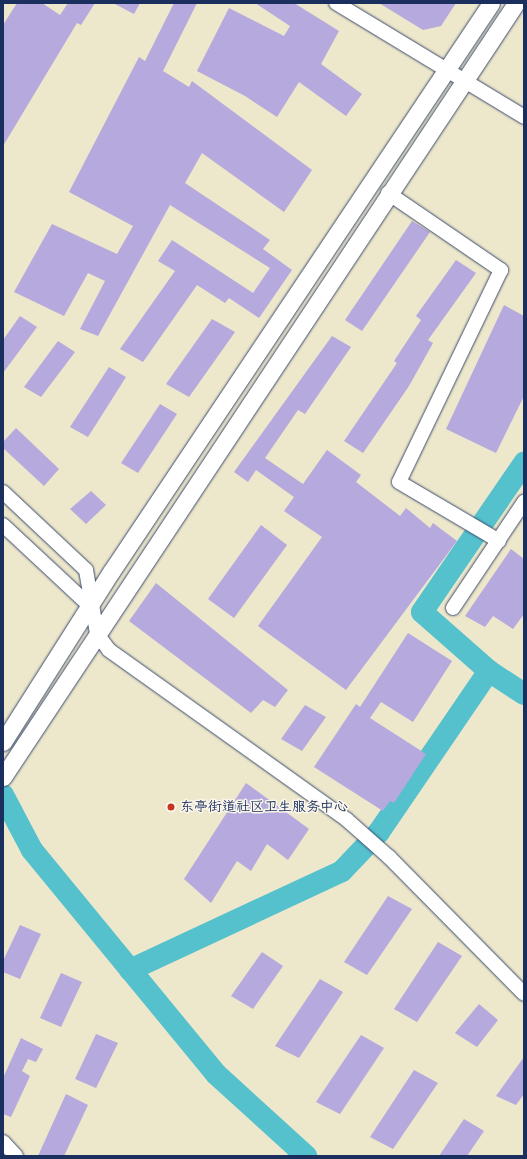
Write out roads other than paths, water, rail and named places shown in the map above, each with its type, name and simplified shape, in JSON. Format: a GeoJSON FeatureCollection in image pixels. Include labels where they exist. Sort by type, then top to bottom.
{"type":"FeatureCollection","features":[{"type":"Feature","properties":{"kind":"main road"},"geometry":{"type":"LineString","coordinates":[[6,737],[90,606],[491,3]]}},
{"type":"Feature","properties":{"kind":"main road"},"geometry":{"type":"LineString","coordinates":[[3,776],[462,81],[516,3]]}},
{"type":"Feature","properties":{"kind":"street"},"geometry":{"type":"LineString","coordinates":[[336,3],[462,81],[524,116]]}},
{"type":"Feature","properties":{"kind":"street"},"geometry":{"type":"LineString","coordinates":[[388,193],[501,270],[399,482],[498,541]]}},
{"type":"Feature","properties":{"kind":"street"},"geometry":{"type":"LineString","coordinates":[[3,492],[86,570],[90,606],[97,634],[108,650],[347,820],[389,857],[524,994]]}},
{"type":"Feature","properties":{"kind":"street"},"geometry":{"type":"LineString","coordinates":[[453,608],[524,502]]}},
{"type":"Feature","properties":{"kind":"street"},"geometry":{"type":"LineString","coordinates":[[3,525],[90,606]]}},
{"type":"Feature","properties":{"kind":"street"},"geometry":{"type":"LineString","coordinates":[[3,1142],[16,1156]]}},
{"type":"Feature","properties":{"kind":"waterway"},"geometry":{"type":"LineString","coordinates":[[489,671],[422,612],[524,463]]}},
{"type":"Feature","properties":{"kind":"waterway"},"geometry":{"type":"LineString","coordinates":[[130,970],[342,871],[379,832],[489,671],[524,694]]}},
{"type":"Feature","properties":{"kind":"waterway"},"geometry":{"type":"LineString","coordinates":[[3,795],[32,850],[216,1074],[306,1156]]}},
{"type":"Feature","properties":{"kind":"place","name":"东亭街道社区卫生服务中心"},"geometry":{"type":"Point","coordinates":[171,807]}}]}
